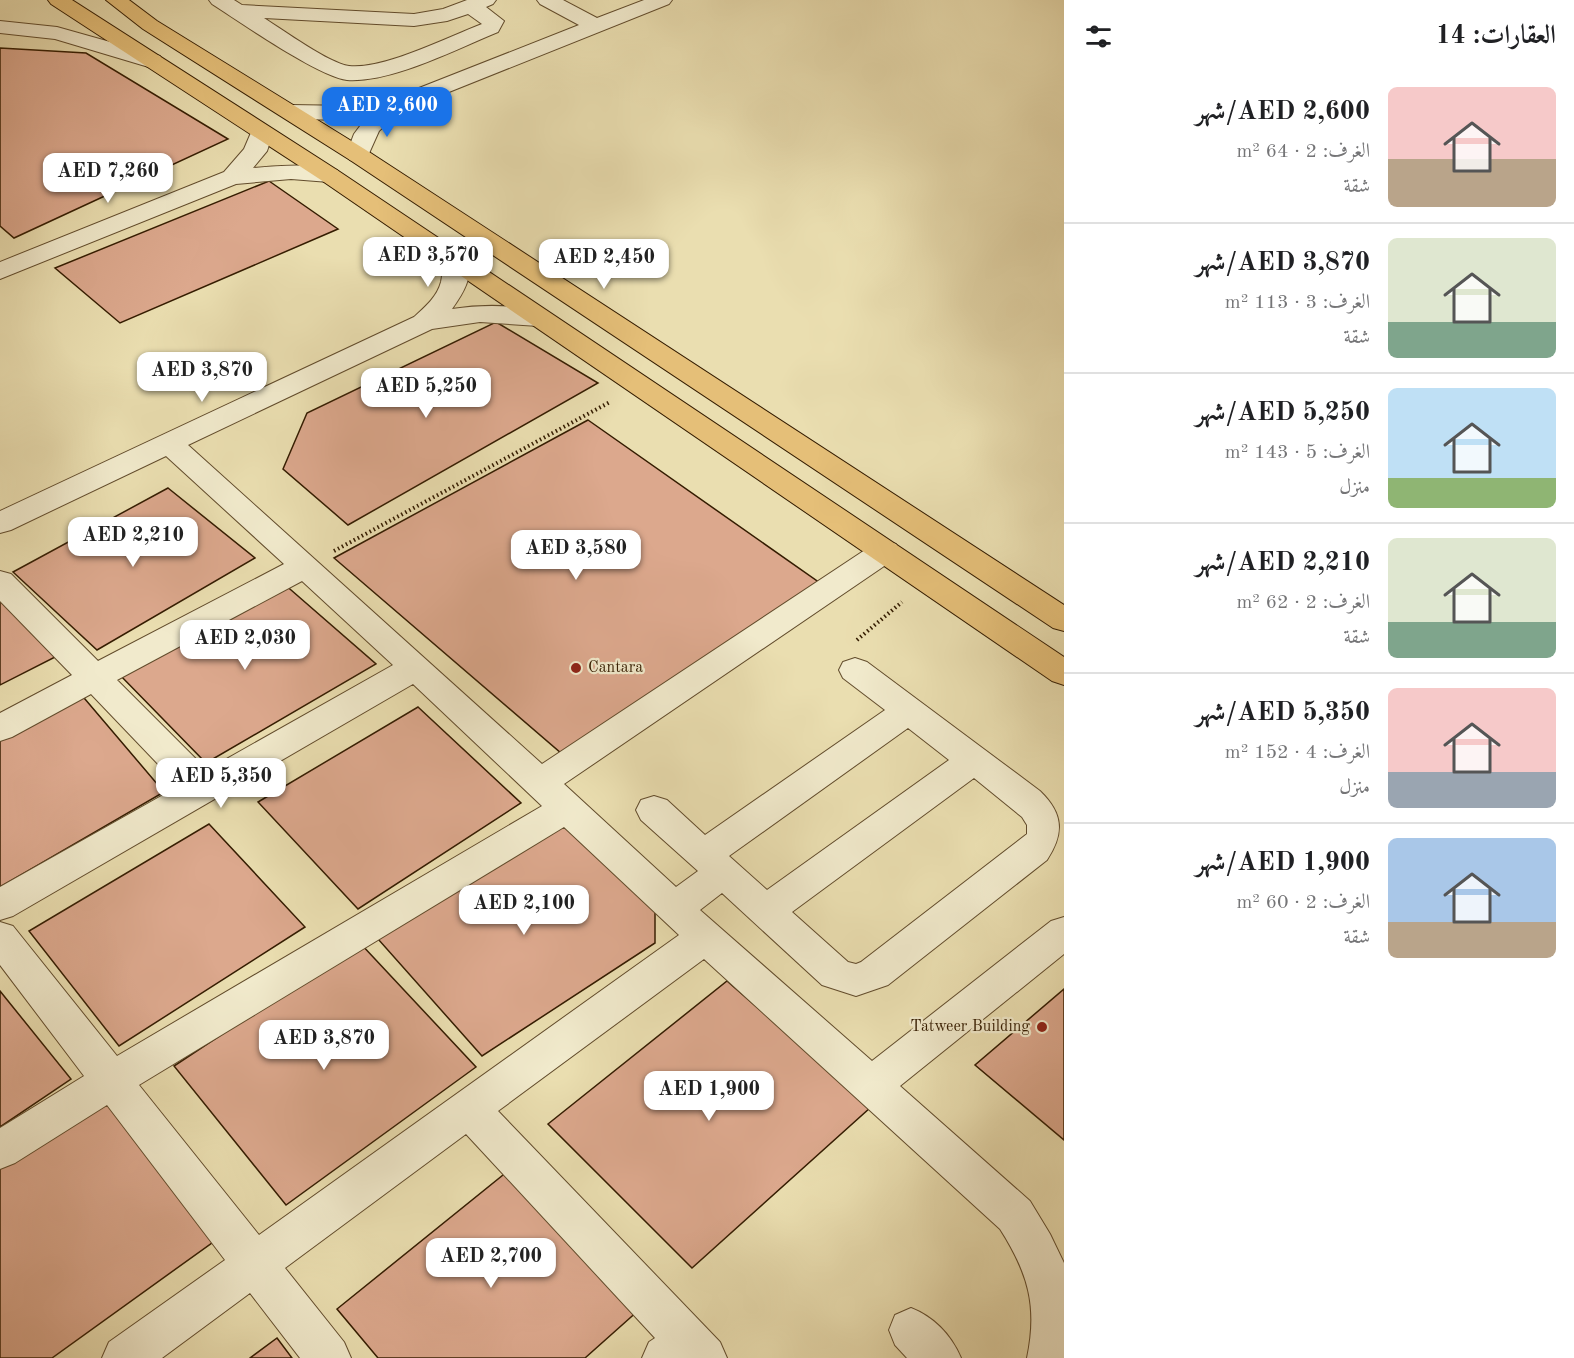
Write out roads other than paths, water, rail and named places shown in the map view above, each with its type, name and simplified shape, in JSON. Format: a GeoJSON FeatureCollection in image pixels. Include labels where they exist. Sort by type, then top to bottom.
{"type":"FeatureCollection","features":[{"type":"Feature","properties":{"kind":"main road"},"geometry":{"type":"LineString","coordinates":[[58,0],[329,175],[1064,673]]}},
{"type":"Feature","properties":{"kind":"main road"},"geometry":{"type":"LineString","coordinates":[[116,0],[149,12],[291,112],[1064,620]]}},
{"type":"Feature","properties":{"kind":"street"},"geometry":{"type":"LineString","coordinates":[[547,0],[596,26]]}},
{"type":"Feature","properties":{"kind":"street"},"geometry":{"type":"LineString","coordinates":[[291,112],[352,113],[391,107],[662,0]]}},
{"type":"Feature","properties":{"kind":"street"},"geometry":{"type":"LineString","coordinates":[[478,3],[493,21],[491,28],[384,70],[360,74],[347,73],[328,66],[227,5],[414,20],[437,18],[478,3]]}},
{"type":"Feature","properties":{"kind":"street"},"geometry":{"type":"LineString","coordinates":[[0,27],[57,33],[152,61]]}},
{"type":"Feature","properties":{"kind":"street"},"geometry":{"type":"LineString","coordinates":[[358,155],[360,144],[371,124],[391,107]]}},
{"type":"Feature","properties":{"kind":"street"},"geometry":{"type":"LineString","coordinates":[[232,177],[255,151],[261,132]]}},
{"type":"Feature","properties":{"kind":"street"},"geometry":{"type":"LineString","coordinates":[[0,271],[232,177],[291,171],[329,175]]}},
{"type":"Feature","properties":{"kind":"street"},"geometry":{"type":"LineString","coordinates":[[423,323],[437,312],[453,288],[456,263]]}},
{"type":"Feature","properties":{"kind":"street"},"geometry":{"type":"LineString","coordinates":[[0,523],[423,323],[445,317],[480,313],[538,318]]}},
{"type":"Feature","properties":{"kind":"street"},"geometry":{"type":"LineString","coordinates":[[170,444],[416,667],[705,937],[1016,1215],[1036,1244],[1049,1275],[1056,1309],[1054,1343],[1050,1358]]}},
{"type":"Feature","properties":{"kind":"street"},"geometry":{"type":"LineString","coordinates":[[540,783],[885,551]]}},
{"type":"Feature","properties":{"kind":"street"},"geometry":{"type":"LineString","coordinates":[[0,728],[305,566]]}},
{"type":"Feature","properties":{"kind":"street"},"geometry":{"type":"LineString","coordinates":[[0,582],[204,789]]}},
{"type":"Feature","properties":{"kind":"street"},"geometry":{"type":"LineString","coordinates":[[0,905],[416,667]]}},
{"type":"Feature","properties":{"kind":"street"},"geometry":{"type":"LineString","coordinates":[[654,810],[836,974],[856,980],[874,974],[1043,842],[1046,832],[1045,821],[1039,810],[855,670]]}},
{"type":"Feature","properties":{"kind":"street"},"geometry":{"type":"LineString","coordinates":[[675,908],[713,864],[908,711]]}},
{"type":"Feature","properties":{"kind":"street"},"geometry":{"type":"LineString","coordinates":[[765,911],[974,760]]}},
{"type":"Feature","properties":{"kind":"street"},"geometry":{"type":"LineString","coordinates":[[0,1150],[112,1080],[567,808]]}},
{"type":"Feature","properties":{"kind":"street"},"geometry":{"type":"LineString","coordinates":[[872,1085],[1064,932]]}},
{"type":"Feature","properties":{"kind":"street"},"geometry":{"type":"LineString","coordinates":[[0,937],[328,1358]]}},
{"type":"Feature","properties":{"kind":"street"},"geometry":{"type":"LineString","coordinates":[[125,1358],[705,937]]}},
{"type":"Feature","properties":{"kind":"street"},"geometry":{"type":"LineString","coordinates":[[469,1109],[685,1352]]}},
{"type":"Feature","properties":{"kind":"place","name":"Cantara"},"geometry":{"type":"Point","coordinates":[576,668]}},
{"type":"Feature","properties":{"kind":"place","name":"Tatweer Building"},"geometry":{"type":"Point","coordinates":[1042,1027]}}]}
